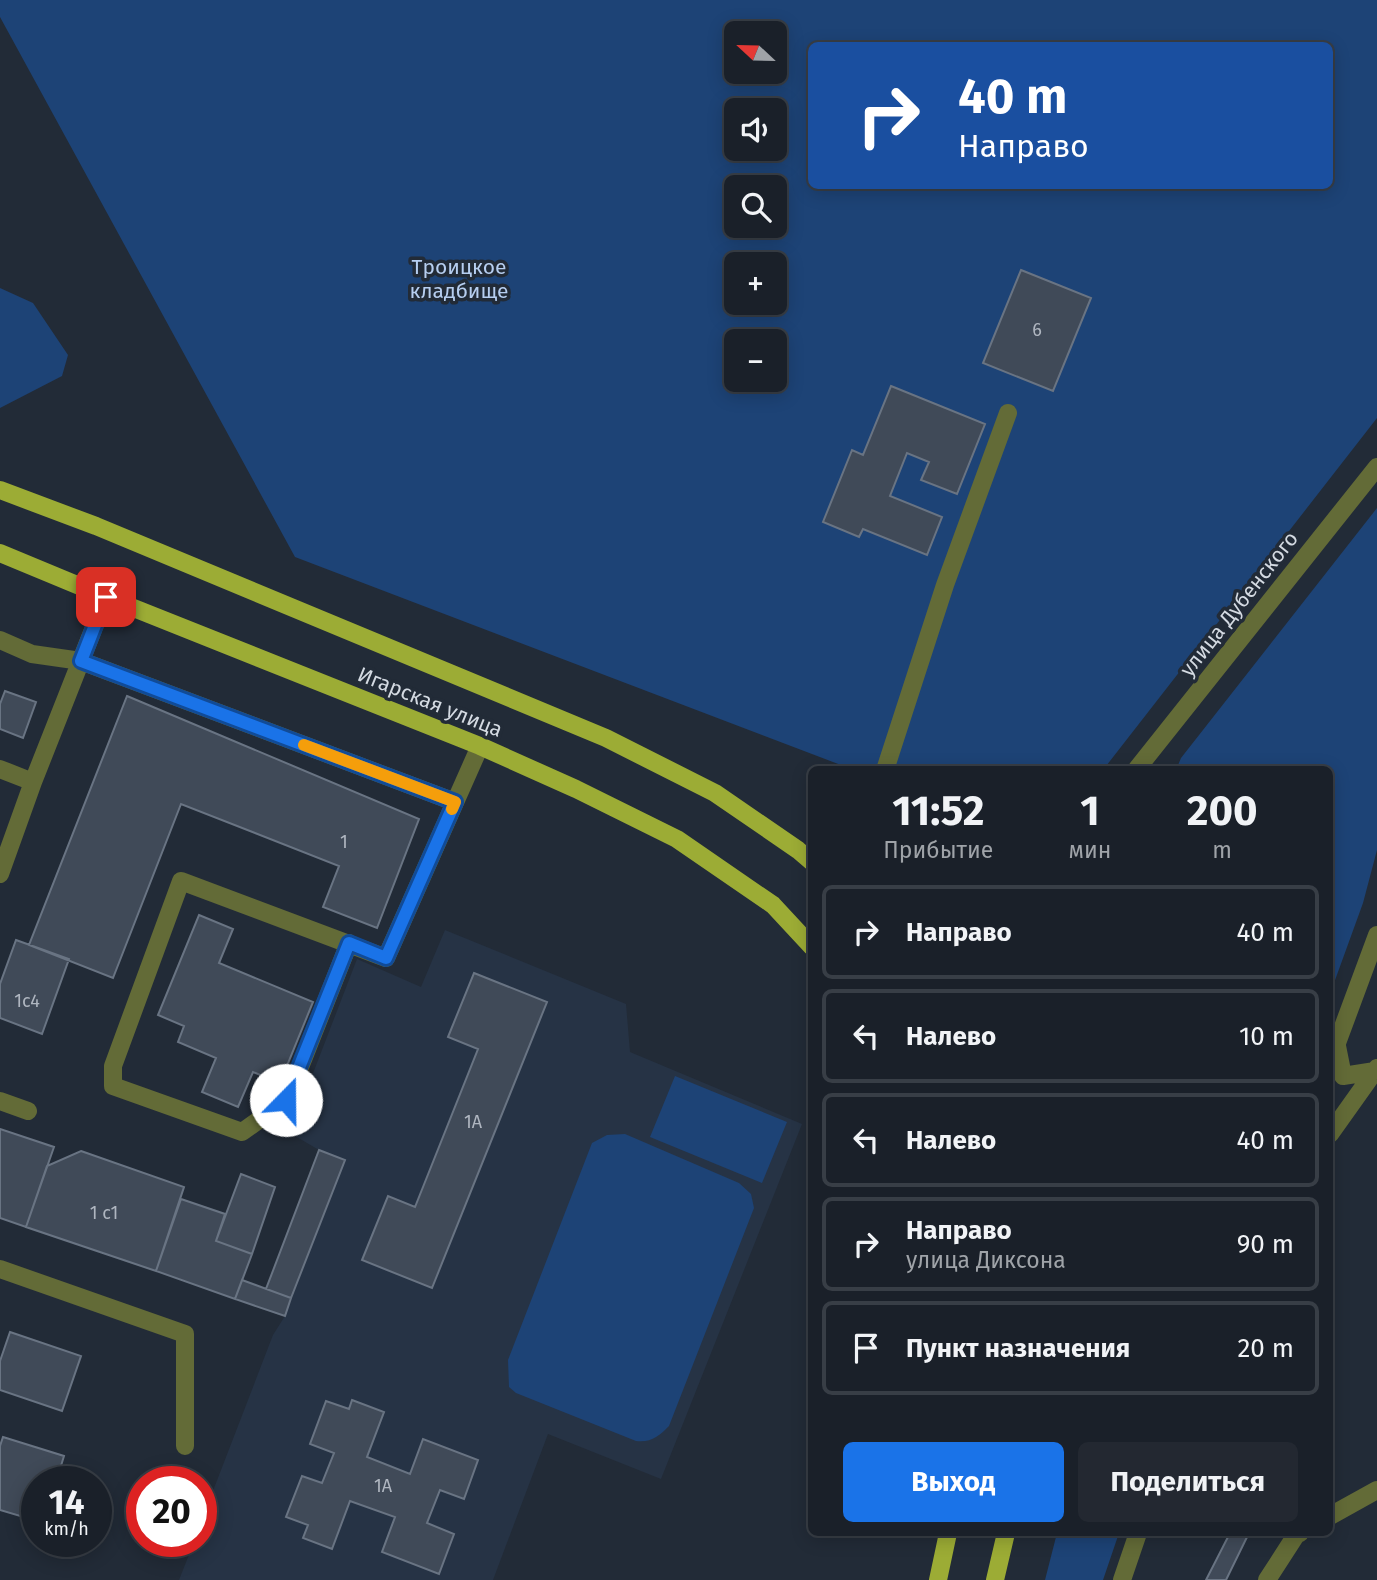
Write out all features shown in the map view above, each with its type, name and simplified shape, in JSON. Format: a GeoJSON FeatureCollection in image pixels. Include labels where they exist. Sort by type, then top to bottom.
{"type":"FeatureCollection","features":[{"type":"Feature","properties":{"kind":"main road","name":"Игарская улица"},"geometry":{"type":"LineString","coordinates":[[1,489],[606,738],[715,793],[808,855]]}},
{"type":"Feature","properties":{"kind":"main road","name":"Игарская улица"},"geometry":{"type":"LineString","coordinates":[[0,553],[480,746],[677,839],[773,905],[808,943]]}},
{"type":"Feature","properties":{"kind":"main road"},"geometry":{"type":"LineString","coordinates":[[938,1580],[947,1536]]}},
{"type":"Feature","properties":{"kind":"main road"},"geometry":{"type":"LineString","coordinates":[[995,1580],[1005,1536]]}},
{"type":"Feature","properties":{"kind":"street"},"geometry":{"type":"LineString","coordinates":[[886,766],[945,585],[1008,414]]}},
{"type":"Feature","properties":{"kind":"street","name":"улица Дубенского"},"geometry":{"type":"LineString","coordinates":[[1139,766],[1377,467]]}},
{"type":"Feature","properties":{"kind":"street"},"geometry":{"type":"LineString","coordinates":[[0,874],[106,597]]}},
{"type":"Feature","properties":{"kind":"street"},"geometry":{"type":"LineString","coordinates":[[0,640],[32,654],[81,661],[455,802]]}},
{"type":"Feature","properties":{"kind":"street"},"geometry":{"type":"LineString","coordinates":[[349,943],[286,1100],[242,1132],[113,1086],[113,1066],[181,881],[349,943],[386,958],[480,746]]}},
{"type":"Feature","properties":{"kind":"street"},"geometry":{"type":"LineString","coordinates":[[0,769],[33,782]]}},
{"type":"Feature","properties":{"kind":"street"},"geometry":{"type":"LineString","coordinates":[[1333,1054],[1377,935]]}},
{"type":"Feature","properties":{"kind":"street"},"geometry":{"type":"LineString","coordinates":[[1336,1045],[1343,1076],[1376,1070]]}},
{"type":"Feature","properties":{"kind":"street"},"geometry":{"type":"LineString","coordinates":[[1333,1130],[1376,1070]]}},
{"type":"Feature","properties":{"kind":"street"},"geometry":{"type":"LineString","coordinates":[[0,1101],[28,1111]]}},
{"type":"Feature","properties":{"kind":"street"},"geometry":{"type":"LineString","coordinates":[[0,1269],[185,1334],[185,1446]]}},
{"type":"Feature","properties":{"kind":"street"},"geometry":{"type":"LineString","coordinates":[[1333,1514],[1377,1490]]}},
{"type":"Feature","properties":{"kind":"street"},"geometry":{"type":"LineString","coordinates":[[1122,1580],[1137,1536]]}},
{"type":"Feature","properties":{"kind":"street"},"geometry":{"type":"LineString","coordinates":[[1267,1580],[1295,1536]]}},
{"type":"Feature","properties":{"kind":"shaded area"},"geometry":{"type":"Polygon","coordinates":[[[445,930],[626,1004],[630,1052],[802,1124],[661,1479],[548,1434],[493,1580],[179,1580],[188,1557],[217,1557],[217,1480],[273,1335],[285,1316],[344,1161],[290,1133],[357,959],[421,987],[445,930]]]}},
{"type":"Feature","properties":{"kind":"green space","name":"Троицкое кладбище"},"geometry":{"type":"Polygon","coordinates":[[[0,0],[1377,0],[1377,418],[1106,766],[844,766],[295,557],[0,17],[0,0]]]}},
{"type":"Feature","properties":{"kind":"green space"},"geometry":{"type":"Polygon","coordinates":[[[0,288],[33,303],[68,355],[62,376],[0,408],[0,288]]]}},
{"type":"Feature","properties":{"kind":"green space"},"geometry":{"type":"Polygon","coordinates":[[[1377,508],[1377,850],[1363,903],[1333,986],[1333,766],[1178,766],[1181,758],[1377,508]]]}},
{"type":"Feature","properties":{"kind":"green space"},"geometry":{"type":"Polygon","coordinates":[[[675,1076],[787,1122],[762,1183],[650,1137],[675,1076]]]}},
{"type":"Feature","properties":{"kind":"green space"},"geometry":{"type":"Polygon","coordinates":[[[625,1134],[739,1183],[751,1194],[754,1208],[669,1426],[646,1441],[636,1441],[516,1393],[509,1387],[508,1360],[592,1143],[607,1135],[625,1134]]]}},
{"type":"Feature","properties":{"kind":"green space"},"geometry":{"type":"Polygon","coordinates":[[[1056,1536],[1118,1536],[1103,1580],[1045,1580],[1056,1536]]]}},
{"type":"Feature","properties":{"kind":"building"},"geometry":{"type":"Polygon","coordinates":[[[1021,270],[1091,298],[1053,391],[983,363],[1021,270]]]}},
{"type":"Feature","properties":{"kind":"building"},"geometry":{"type":"Polygon","coordinates":[[[891,386],[985,424],[957,494],[921,480],[929,462],[907,453],[890,496],[942,517],[927,555],[863,529],[859,537],[823,522],[852,450],[863,455],[891,386]]]}},
{"type":"Feature","properties":{"kind":"building"},"geometry":{"type":"Polygon","coordinates":[[[5,691],[36,702],[23,738],[0,729],[0,704],[5,691]]]}},
{"type":"Feature","properties":{"kind":"building"},"geometry":{"type":"Polygon","coordinates":[[[127,696],[419,819],[377,928],[323,907],[339,866],[181,804],[113,978],[29,945],[127,696]]]}},
{"type":"Feature","properties":{"kind":"building"},"geometry":{"type":"Polygon","coordinates":[[[199,915],[233,929],[219,963],[313,1002],[280,1083],[253,1072],[238,1107],[202,1092],[216,1058],[178,1042],[184,1026],[158,1015],[199,915]]]}},
{"type":"Feature","properties":{"kind":"building"},"geometry":{"type":"Polygon","coordinates":[[[16,940],[69,959],[42,1034],[0,1018],[0,984],[16,940]]]}},
{"type":"Feature","properties":{"kind":"building"},"geometry":{"type":"Polygon","coordinates":[[[474,973],[547,1002],[432,1288],[362,1260],[388,1196],[415,1207],[478,1049],[448,1037],[474,973]]]}},
{"type":"Feature","properties":{"kind":"building"},"geometry":{"type":"Polygon","coordinates":[[[0,1129],[54,1147],[26,1227],[0,1218],[0,1129]]]}},
{"type":"Feature","properties":{"kind":"building"},"geometry":{"type":"Polygon","coordinates":[[[319,1150],[345,1160],[291,1298],[266,1289],[319,1150]]]}},
{"type":"Feature","properties":{"kind":"building"},"geometry":{"type":"Polygon","coordinates":[[[81,1151],[184,1187],[156,1271],[26,1227],[47,1166],[81,1151]]]}},
{"type":"Feature","properties":{"kind":"building"},"geometry":{"type":"Polygon","coordinates":[[[241,1174],[275,1187],[252,1254],[216,1241],[241,1174]]]}},
{"type":"Feature","properties":{"kind":"building"},"geometry":{"type":"Polygon","coordinates":[[[181,1199],[225,1214],[216,1241],[252,1254],[235,1299],[156,1271],[181,1199]]]}},
{"type":"Feature","properties":{"kind":"building"},"geometry":{"type":"Polygon","coordinates":[[[242,1280],[291,1298],[285,1316],[235,1299],[242,1280]]]}},
{"type":"Feature","properties":{"kind":"building"},"geometry":{"type":"Polygon","coordinates":[[[10,1332],[81,1356],[62,1411],[0,1390],[0,1361],[10,1332]]]}},
{"type":"Feature","properties":{"kind":"building"},"geometry":{"type":"Polygon","coordinates":[[[352,1400],[384,1412],[367,1457],[410,1474],[423,1439],[478,1460],[464,1499],[440,1490],[427,1523],[454,1534],[439,1574],[382,1552],[395,1517],[350,1501],[332,1549],[303,1538],[308,1525],[286,1517],[302,1476],[322,1483],[334,1453],[310,1444],[326,1401],[349,1409],[352,1400]]]}},
{"type":"Feature","properties":{"kind":"building"},"geometry":{"type":"Polygon","coordinates":[[[3,1437],[64,1456],[61,1466],[21,1466],[21,1516],[0,1510],[0,1446],[3,1437]]]}},
{"type":"Feature","properties":{"kind":"building"},"geometry":{"type":"Polygon","coordinates":[[[1228,1536],[1248,1536],[1226,1580],[1206,1580],[1228,1536]]]}},
{"type":"Feature","properties":{"kind":"slow traffic"},"geometry":{"type":"LineString","coordinates":[[304,745],[455,802],[452,809]]}},
{"type":"Feature","properties":{"kind":"route"},"geometry":{"type":"LineString","coordinates":[[106,597],[81,661],[455,802],[386,958],[349,943],[286,1100]]}}]}
